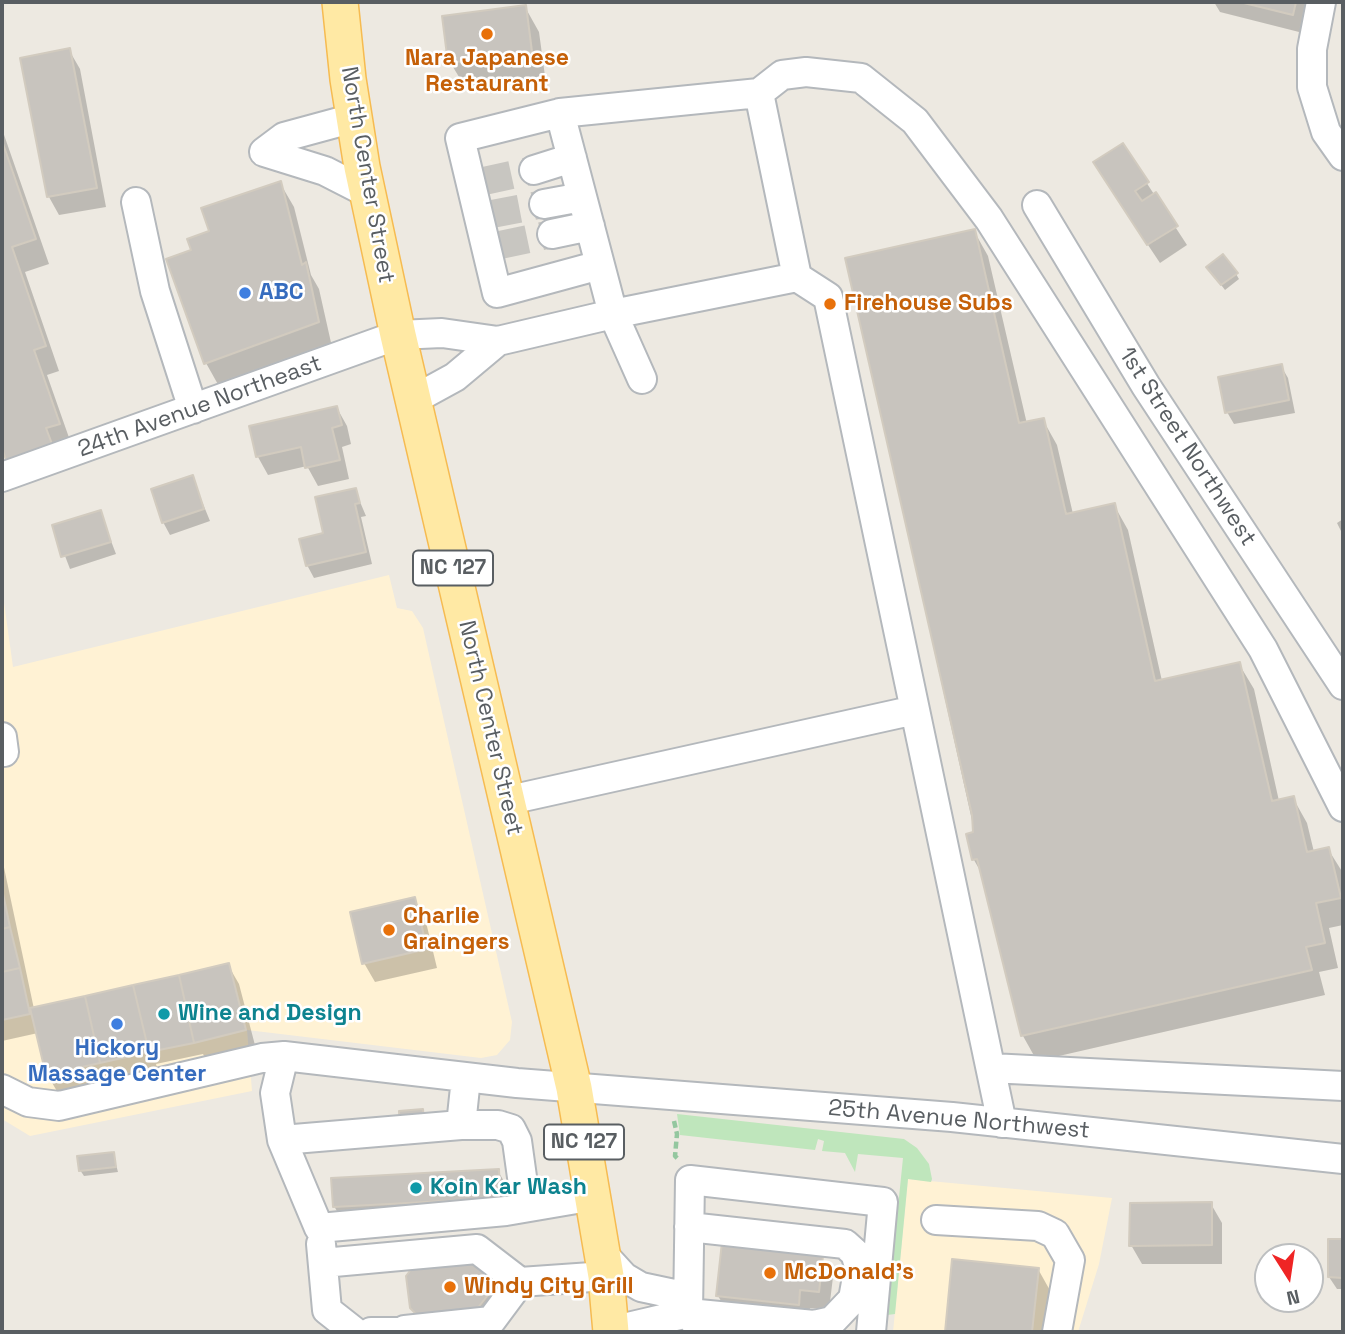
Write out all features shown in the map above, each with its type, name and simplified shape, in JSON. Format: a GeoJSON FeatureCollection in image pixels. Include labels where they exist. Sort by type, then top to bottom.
{"type":"FeatureCollection","features":[{"type":"Feature","properties":{"kind":"main road","name":"North Center Street"},"geometry":{"type":"LineString","coordinates":[[340,2],[354,118],[398,335],[505,801],[575,1088],[594,1196],[611,1332]]}},
{"type":"Feature","properties":{"kind":"street"},"geometry":{"type":"LineString","coordinates":[[1321,2],[1312,49],[1312,88],[1326,132],[1343,156]]}},
{"type":"Feature","properties":{"kind":"street"},"geometry":{"type":"LineString","coordinates":[[600,265],[497,293],[493,246],[478,183],[460,138],[560,113],[759,93],[782,75],[806,72],[861,78],[915,121],[989,219],[1264,649],[1343,807]]}},
{"type":"Feature","properties":{"kind":"street"},"geometry":{"type":"LineString","coordinates":[[759,93],[797,277]]}},
{"type":"Feature","properties":{"kind":"street"},"geometry":{"type":"LineString","coordinates":[[560,113],[613,314],[642,379]]}},
{"type":"Feature","properties":{"kind":"street"},"geometry":{"type":"LineString","coordinates":[[354,118],[284,137],[264,152],[325,171],[368,193]]}},
{"type":"Feature","properties":{"kind":"street"},"geometry":{"type":"LineString","coordinates":[[534,170],[572,158]]}},
{"type":"Feature","properties":{"kind":"street"},"geometry":{"type":"LineString","coordinates":[[544,205],[582,197]]}},
{"type":"Feature","properties":{"kind":"street"},"geometry":{"type":"LineString","coordinates":[[136,202],[155,291],[193,410]]}},
{"type":"Feature","properties":{"kind":"street","name":"1st Street Northwest"},"geometry":{"type":"LineString","coordinates":[[1037,205],[1146,386],[1343,685]]}},
{"type":"Feature","properties":{"kind":"street"},"geometry":{"type":"LineString","coordinates":[[552,234],[590,226]]}},
{"type":"Feature","properties":{"kind":"street"},"geometry":{"type":"LineString","coordinates":[[413,400],[455,377],[498,341],[613,314],[797,277],[828,297],[1002,1123]]}},
{"type":"Feature","properties":{"kind":"street","name":"24th Avenue Northeast"},"geometry":{"type":"LineString","coordinates":[[2,477],[398,335],[442,333],[498,341]]}},
{"type":"Feature","properties":{"kind":"street"},"geometry":{"type":"LineString","coordinates":[[505,801],[915,710]]}},
{"type":"Feature","properties":{"kind":"street"},"geometry":{"type":"LineString","coordinates":[[285,1056],[275,1093],[282,1140],[319,1228],[327,1310],[355,1332]]}},
{"type":"Feature","properties":{"kind":"street","name":"25th Avenue Northwest"},"geometry":{"type":"LineString","coordinates":[[2,1089],[28,1102],[59,1106],[262,1058],[285,1056],[575,1088],[1002,1123],[1343,1159]]}},
{"type":"Feature","properties":{"kind":"street"},"geometry":{"type":"LineString","coordinates":[[991,1068],[1343,1086]]}},
{"type":"Feature","properties":{"kind":"street"},"geometry":{"type":"LineString","coordinates":[[461,1125],[466,1077]]}},
{"type":"Feature","properties":{"kind":"street"},"geometry":{"type":"LineString","coordinates":[[282,1140],[461,1125],[498,1125],[511,1129],[517,1141],[526,1206]]}},
{"type":"Feature","properties":{"kind":"street"},"geometry":{"type":"LineString","coordinates":[[693,1314],[690,1180],[883,1202],[871,1332]]}},
{"type":"Feature","properties":{"kind":"street"},"geometry":{"type":"LineString","coordinates":[[319,1228],[506,1211],[594,1196]]}},
{"type":"Feature","properties":{"kind":"street"},"geometry":{"type":"LineString","coordinates":[[936,1220],[1038,1226],[1055,1234],[1070,1260],[1056,1332]]}},
{"type":"Feature","properties":{"kind":"street"},"geometry":{"type":"LineString","coordinates":[[611,1332],[693,1314],[801,1325],[822,1324],[832,1321],[849,1307],[856,1290],[859,1266],[851,1248],[835,1241],[689,1227]]}},
{"type":"Feature","properties":{"kind":"street"},"geometry":{"type":"LineString","coordinates":[[323,1263],[477,1249],[520,1282]]}},
{"type":"Feature","properties":{"kind":"street"},"geometry":{"type":"LineString","coordinates":[[371,1332],[405,1331],[491,1321],[520,1282],[604,1264],[693,1314]]}},
{"type":"Feature","properties":{"kind":"path"},"geometry":{"type":"LineString","coordinates":[[672,1111],[677,1134],[674,1156]]}},
{"type":"Feature","properties":{"kind":"shaded area"},"geometry":{"type":"Polygon","coordinates":[[[389,575],[397,608],[412,611],[423,628],[512,1022],[510,1040],[497,1055],[481,1058],[247,1030],[252,1091],[30,1136],[2,1119],[2,588],[13,667],[389,575]]]}},
{"type":"Feature","properties":{"kind":"shaded area"},"geometry":{"type":"Polygon","coordinates":[[[908,1179],[1112,1198],[1099,1264],[1078,1332],[893,1332],[908,1179]]]}},
{"type":"Feature","properties":{"kind":"green space"},"geometry":{"type":"Polygon","coordinates":[[[677,1114],[904,1139],[917,1148],[929,1164],[932,1179],[931,1182],[908,1179],[895,1314],[887,1315],[903,1158],[858,1154],[855,1172],[845,1153],[822,1151],[824,1141],[818,1139],[815,1150],[680,1135],[677,1114]]]}},
{"type":"Feature","properties":{"kind":"building"},"geometry":{"type":"Polygon","coordinates":[[[1240,2],[1296,2],[1293,15],[1240,2]]]}},
{"type":"Feature","properties":{"kind":"building","name":"Nara Japanese Restaurant"},"geometry":{"type":"Polygon","coordinates":[[[526,5],[532,52],[448,63],[442,16],[526,5]]]}},
{"type":"Feature","properties":{"kind":"building"},"geometry":{"type":"Polygon","coordinates":[[[70,48],[97,188],[47,197],[20,58],[70,48]]]}},
{"type":"Feature","properties":{"kind":"building"},"geometry":{"type":"Polygon","coordinates":[[[2,141],[36,239],[12,247],[46,346],[34,350],[60,424],[46,428],[52,444],[6,460],[2,448],[2,141]]]}},
{"type":"Feature","properties":{"kind":"building"},"geometry":{"type":"Polygon","coordinates":[[[1123,143],[1149,182],[1135,191],[1142,201],[1156,192],[1178,226],[1147,245],[1093,162],[1123,143]]]}},
{"type":"Feature","properties":{"kind":"building","name":"ABC"},"geometry":{"type":"Polygon","coordinates":[[[281,181],[302,265],[306,262],[319,322],[204,364],[166,259],[191,250],[187,239],[209,231],[201,208],[281,181]]]}},
{"type":"Feature","properties":{"kind":"building"},"geometry":{"type":"Polygon","coordinates":[[[975,229],[1019,423],[1044,418],[1066,514],[1115,503],[1155,681],[1240,662],[1272,801],[1294,796],[1307,852],[1329,847],[1341,898],[1316,903],[1325,943],[1306,947],[1312,970],[1021,1036],[977,859],[972,860],[966,834],[973,832],[972,815],[845,258],[975,229]]]}},
{"type":"Feature","properties":{"kind":"building"},"geometry":{"type":"Polygon","coordinates":[[[1223,254],[1238,273],[1221,285],[1206,267],[1223,254]]]}},
{"type":"Feature","properties":{"kind":"building"},"geometry":{"type":"Polygon","coordinates":[[[1282,364],[1289,400],[1225,413],[1218,377],[1282,364]]]}},
{"type":"Feature","properties":{"kind":"building"},"geometry":{"type":"Polygon","coordinates":[[[337,406],[342,425],[332,428],[340,460],[305,468],[301,447],[256,457],[249,426],[337,406]]]}},
{"type":"Feature","properties":{"kind":"building"},"geometry":{"type":"Polygon","coordinates":[[[193,475],[204,509],[162,523],[151,489],[193,475]]]}},
{"type":"Feature","properties":{"kind":"building"},"geometry":{"type":"Polygon","coordinates":[[[356,488],[360,503],[355,504],[366,552],[306,566],[299,539],[323,533],[315,497],[356,488]]]}},
{"type":"Feature","properties":{"kind":"building"},"geometry":{"type":"Polygon","coordinates":[[[101,510],[111,542],[61,557],[52,525],[101,510]]]}},
{"type":"Feature","properties":{"kind":"building"},"geometry":{"type":"Polygon","coordinates":[[[2,889],[10,927],[2,929],[2,889]]]}},
{"type":"Feature","properties":{"kind":"building","name":"Charlie Graingers"},"geometry":{"type":"Polygon","coordinates":[[[415,897],[427,949],[362,964],[350,912],[415,897]]]}},
{"type":"Feature","properties":{"kind":"building"},"geometry":{"type":"Polygon","coordinates":[[[10,927],[20,968],[2,972],[2,929],[10,927]]]}},
{"type":"Feature","properties":{"kind":"building"},"geometry":{"type":"Polygon","coordinates":[[[229,963],[246,1030],[194,1043],[179,975],[229,963]]]}},
{"type":"Feature","properties":{"kind":"building"},"geometry":{"type":"Polygon","coordinates":[[[20,968],[30,1014],[2,1020],[2,972],[20,968]]]}},
{"type":"Feature","properties":{"kind":"building","name":"Wine and Design"},"geometry":{"type":"Polygon","coordinates":[[[179,975],[194,1043],[149,1052],[133,985],[179,975]]]}},
{"type":"Feature","properties":{"kind":"building","name":"Hickory Massage Center"},"geometry":{"type":"Polygon","coordinates":[[[133,985],[149,1052],[100,1063],[85,996],[133,985]]]}},
{"type":"Feature","properties":{"kind":"building"},"geometry":{"type":"Polygon","coordinates":[[[85,996],[100,1063],[46,1075],[30,1008],[85,996]]]}},
{"type":"Feature","properties":{"kind":"building"},"geometry":{"type":"Polygon","coordinates":[[[423,1109],[425,1134],[400,1135],[399,1111],[423,1109]]]}},
{"type":"Feature","properties":{"kind":"building"},"geometry":{"type":"Polygon","coordinates":[[[114,1152],[116,1167],[79,1171],[77,1156],[114,1152]]]}},
{"type":"Feature","properties":{"kind":"building","name":"Koin Kar Wash"},"geometry":{"type":"Polygon","coordinates":[[[499,1169],[500,1198],[333,1207],[331,1178],[499,1169]]]}},
{"type":"Feature","properties":{"kind":"building"},"geometry":{"type":"Polygon","coordinates":[[[1212,1202],[1212,1245],[1129,1246],[1130,1203],[1212,1202]]]}},
{"type":"Feature","properties":{"kind":"building"},"geometry":{"type":"Polygon","coordinates":[[[1328,1239],[1343,1239],[1343,1278],[1328,1277],[1328,1239]]]}},
{"type":"Feature","properties":{"kind":"building","name":"McDonald's"},"geometry":{"type":"Polygon","coordinates":[[[722,1242],[814,1244],[813,1255],[823,1256],[819,1292],[800,1290],[799,1305],[716,1296],[722,1242]]]}},
{"type":"Feature","properties":{"kind":"building"},"geometry":{"type":"Polygon","coordinates":[[[952,1259],[1039,1268],[1032,1332],[945,1332],[952,1259]]]}},
{"type":"Feature","properties":{"kind":"building","name":"Windy City Grill"},"geometry":{"type":"Polygon","coordinates":[[[473,1262],[491,1279],[492,1290],[476,1310],[417,1315],[410,1308],[406,1276],[413,1267],[473,1262]]]}},
{"type":"Feature","properties":{"kind":"tunnel"},"geometry":{"type":"LineString","coordinates":[[484,181],[534,170]]}},
{"type":"Feature","properties":{"kind":"tunnel"},"geometry":{"type":"LineString","coordinates":[[492,214],[544,204]]}},
{"type":"Feature","properties":{"kind":"tunnel"},"geometry":{"type":"LineString","coordinates":[[500,245],[552,234]]}},
{"type":"Feature","properties":{"kind":"place","name":"Nara Japanese Restaurant"},"geometry":{"type":"Point","coordinates":[487,34]}},
{"type":"Feature","properties":{"kind":"place","name":"ABC"},"geometry":{"type":"Point","coordinates":[245,293]}},
{"type":"Feature","properties":{"kind":"place","name":"Firehouse Subs"},"geometry":{"type":"Point","coordinates":[830,304]}},
{"type":"Feature","properties":{"kind":"place","name":"Charlie Graingers"},"geometry":{"type":"Point","coordinates":[389,930]}},
{"type":"Feature","properties":{"kind":"place","name":"Wine and Design"},"geometry":{"type":"Point","coordinates":[164,1014]}},
{"type":"Feature","properties":{"kind":"place","name":"Hickory Massage Center"},"geometry":{"type":"Point","coordinates":[117,1024]}},
{"type":"Feature","properties":{"kind":"place","name":"Koin Kar Wash"},"geometry":{"type":"Point","coordinates":[416,1188]}},
{"type":"Feature","properties":{"kind":"place","name":"McDonald's"},"geometry":{"type":"Point","coordinates":[770,1273]}},
{"type":"Feature","properties":{"kind":"place","name":"Windy City Grill"},"geometry":{"type":"Point","coordinates":[450,1287]}}]}
